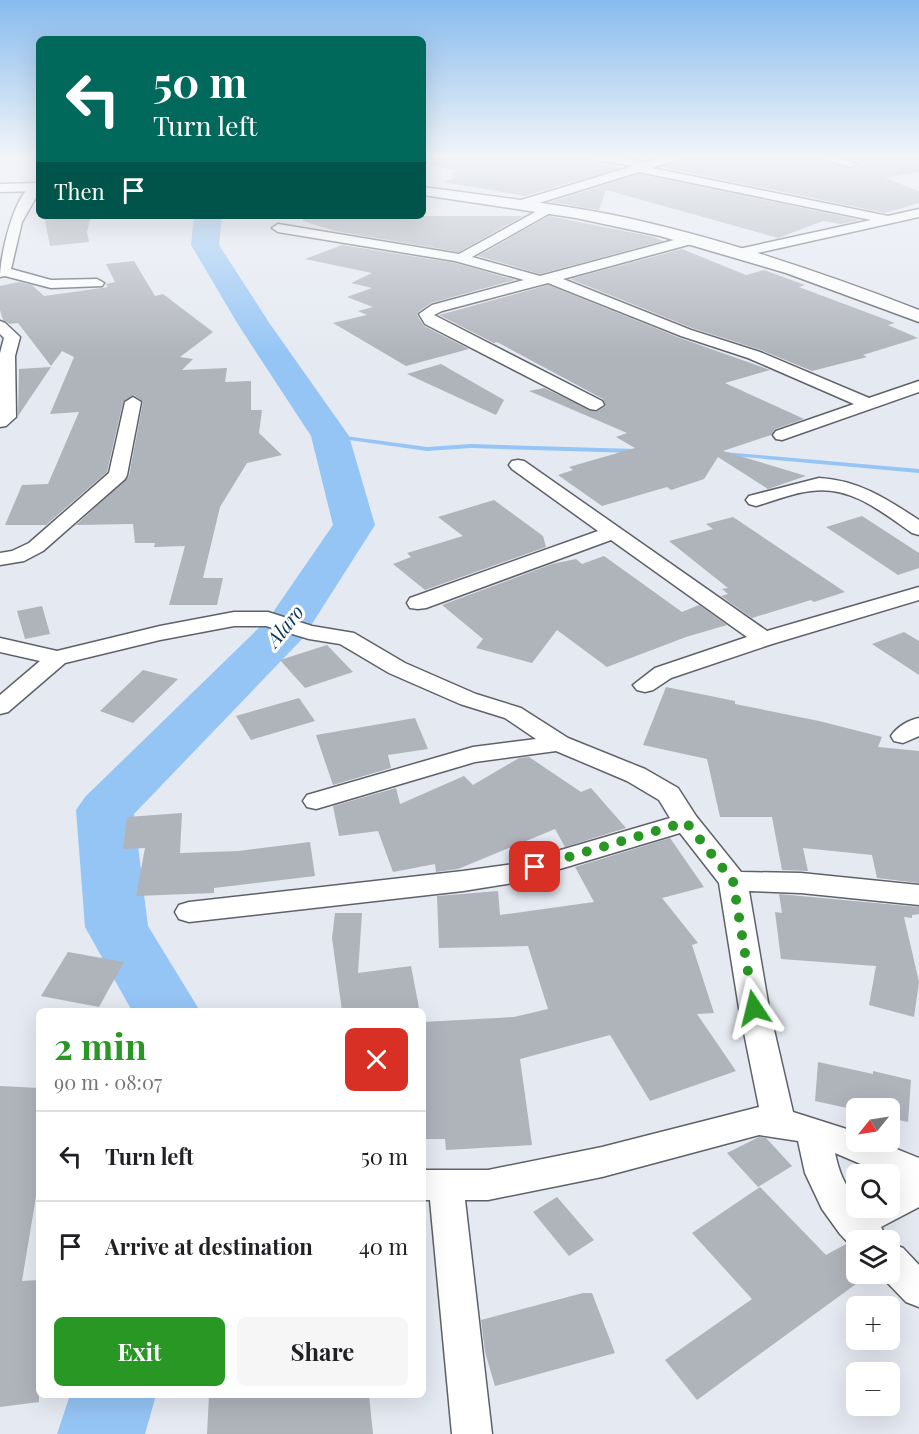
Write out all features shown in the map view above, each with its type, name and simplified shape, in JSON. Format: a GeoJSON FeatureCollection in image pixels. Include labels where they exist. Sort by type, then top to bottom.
{"type":"FeatureCollection","features":[{"type":"Feature","properties":{"kind":"street"},"geometry":{"type":"LineString","coordinates":[[16,222],[2,272],[51,284],[97,283]]}},
{"type":"Feature","properties":{"kind":"street"},"geometry":{"type":"LineString","coordinates":[[461,258],[525,222]]}},
{"type":"Feature","properties":{"kind":"street"},"geometry":{"type":"LineString","coordinates":[[614,222],[762,259],[863,293],[919,316]]}},
{"type":"Feature","properties":{"kind":"street"},"geometry":{"type":"LineString","coordinates":[[739,253],[880,222]]}},
{"type":"Feature","properties":{"kind":"street"},"geometry":{"type":"LineString","coordinates":[[762,259],[919,226]]}},
{"type":"Feature","properties":{"kind":"street"},"geometry":{"type":"LineString","coordinates":[[278,228],[461,258],[544,279],[686,333],[754,355],[869,404]]}},
{"type":"Feature","properties":{"kind":"street"},"geometry":{"type":"LineString","coordinates":[[596,405],[430,321],[426,314],[437,308],[690,240]]}},
{"type":"Feature","properties":{"kind":"street"},"geometry":{"type":"LineString","coordinates":[[0,326],[12,338],[4,348],[7,417],[0,422]]}},
{"type":"Feature","properties":{"kind":"street"},"geometry":{"type":"LineString","coordinates":[[782,435],[919,386]]}},
{"type":"Feature","properties":{"kind":"street"},"geometry":{"type":"LineString","coordinates":[[0,559],[17,557],[36,547],[118,475],[133,402]]}},
{"type":"Feature","properties":{"kind":"street"},"geometry":{"type":"LineString","coordinates":[[518,465],[764,639]]}},
{"type":"Feature","properties":{"kind":"street"},"geometry":{"type":"LineString","coordinates":[[756,500],[818,484],[834,485],[875,499],[919,529]]}},
{"type":"Feature","properties":{"kind":"street"},"geometry":{"type":"LineString","coordinates":[[418,603],[614,532]]}},
{"type":"Feature","properties":{"kind":"street"},"geometry":{"type":"LineString","coordinates":[[645,685],[663,673],[764,639],[919,593]]}},
{"type":"Feature","properties":{"kind":"street"},"geometry":{"type":"LineString","coordinates":[[0,706],[57,658],[160,633],[234,619],[268,619],[309,632],[346,638],[397,668],[468,699],[513,712],[559,743],[636,775],[669,794],[686,822],[733,881],[754,1008],[779,1121]]}},
{"type":"Feature","properties":{"kind":"street"},"geometry":{"type":"LineString","coordinates":[[0,645],[57,658]]}},
{"type":"Feature","properties":{"kind":"street"},"geometry":{"type":"LineString","coordinates":[[316,801],[473,755],[559,743]]}},
{"type":"Feature","properties":{"kind":"street"},"geometry":{"type":"LineString","coordinates":[[189,912],[463,881],[513,873],[686,822]]}},
{"type":"Feature","properties":{"kind":"street"},"geometry":{"type":"LineString","coordinates":[[733,881],[801,883],[919,895]]}},
{"type":"Feature","properties":{"kind":"street"},"geometry":{"type":"LineString","coordinates":[[472,1434],[435,1185],[488,1185],[602,1162],[759,1121],[779,1121],[813,1131],[919,1174]]}},
{"type":"Feature","properties":{"kind":"street"},"geometry":{"type":"LineString","coordinates":[[813,1131],[822,1173],[834,1198],[860,1230]]}},
{"type":"Feature","properties":{"kind":"street"},"geometry":{"type":"LineString","coordinates":[[900,1199],[919,1189]]}},
{"type":"Feature","properties":{"kind":"street"},"geometry":{"type":"LineString","coordinates":[[864,1230],[875,1218]]}},
{"type":"Feature","properties":{"kind":"street"},"geometry":{"type":"LineString","coordinates":[[900,1270],[919,1290]]}},
{"type":"Feature","properties":{"kind":"building"},"geometry":{"type":"Polygon","coordinates":[[[45,222],[90,222],[87,232],[89,242],[50,246],[45,222]]]}},
{"type":"Feature","properties":{"kind":"building"},"geometry":{"type":"Polygon","coordinates":[[[306,222],[512,222],[459,252],[335,231],[306,222]]]}},
{"type":"Feature","properties":{"kind":"building"},"geometry":{"type":"Polygon","coordinates":[[[538,222],[579,222],[654,237],[663,241],[540,274],[478,256],[538,222]]]}},
{"type":"Feature","properties":{"kind":"building"},"geometry":{"type":"Polygon","coordinates":[[[720,222],[821,222],[778,238],[720,222]]]}},
{"type":"Feature","properties":{"kind":"building"},"geometry":{"type":"Polygon","coordinates":[[[829,222],[851,222],[841,224],[829,222]]]}},
{"type":"Feature","properties":{"kind":"building"},"geometry":{"type":"Polygon","coordinates":[[[342,245],[455,263],[515,280],[431,303],[418,312],[417,315],[424,326],[469,349],[406,366],[333,323],[367,315],[358,311],[373,307],[347,297],[372,288],[351,283],[372,273],[305,259],[342,245]]]}},
{"type":"Feature","properties":{"kind":"building"},"geometry":{"type":"Polygon","coordinates":[[[682,249],[746,275],[764,270],[805,285],[799,287],[895,323],[888,325],[918,338],[863,355],[867,357],[812,371],[761,350],[692,328],[570,279],[682,249]]]}},
{"type":"Feature","properties":{"kind":"building"},"geometry":{"type":"Polygon","coordinates":[[[134,261],[155,296],[163,294],[213,332],[180,357],[193,359],[182,370],[227,368],[225,382],[251,381],[251,410],[262,410],[259,433],[282,455],[247,463],[220,507],[203,578],[223,578],[217,605],[169,605],[185,546],[154,547],[155,543],[135,543],[133,524],[76,525],[129,476],[143,402],[134,395],[123,402],[107,472],[46,525],[5,525],[22,485],[48,484],[79,412],[50,414],[74,357],[62,351],[51,366],[18,323],[10,324],[3,320],[0,310],[0,286],[19,282],[32,285],[44,296],[108,287],[106,284],[115,282],[106,264],[134,261]]]}},
{"type":"Feature","properties":{"kind":"building"},"geometry":{"type":"Polygon","coordinates":[[[548,285],[680,338],[770,370],[725,383],[804,419],[775,429],[771,435],[723,451],[806,476],[768,489],[718,457],[704,479],[671,490],[667,487],[602,506],[558,475],[573,470],[569,467],[635,448],[616,437],[627,433],[529,391],[544,388],[596,412],[606,406],[603,399],[497,342],[494,343],[439,315],[548,285]]]}},
{"type":"Feature","properties":{"kind":"building"},"geometry":{"type":"Polygon","coordinates":[[[441,364],[504,400],[496,415],[407,374],[441,364]]]}},
{"type":"Feature","properties":{"kind":"building"},"geometry":{"type":"Polygon","coordinates":[[[51,367],[18,416],[19,369],[51,367]]]}},
{"type":"Feature","properties":{"kind":"building"},"geometry":{"type":"Polygon","coordinates":[[[494,500],[543,536],[546,547],[425,590],[393,564],[411,557],[407,553],[463,536],[438,517],[494,500]]]}},
{"type":"Feature","properties":{"kind":"building"},"geometry":{"type":"Polygon","coordinates":[[[862,516],[919,553],[919,568],[898,575],[826,527],[862,516]]]}},
{"type":"Feature","properties":{"kind":"building"},"geometry":{"type":"Polygon","coordinates":[[[733,517],[845,592],[752,618],[721,596],[728,594],[722,589],[728,588],[669,541],[713,529],[706,524],[733,517]]]}},
{"type":"Feature","properties":{"kind":"building"},"geometry":{"type":"Polygon","coordinates":[[[604,556],[682,612],[699,605],[727,625],[686,637],[607,667],[557,630],[532,663],[476,648],[483,639],[442,605],[552,564],[576,559],[582,564],[604,556]]]}},
{"type":"Feature","properties":{"kind":"building"},"geometry":{"type":"Polygon","coordinates":[[[42,606],[50,634],[25,639],[17,611],[42,606]]]}},
{"type":"Feature","properties":{"kind":"building"},"geometry":{"type":"Polygon","coordinates":[[[904,632],[919,641],[919,675],[872,644],[904,632]]]}},
{"type":"Feature","properties":{"kind":"building"},"geometry":{"type":"Polygon","coordinates":[[[327,645],[353,672],[305,688],[280,660],[327,645]]]}},
{"type":"Feature","properties":{"kind":"building"},"geometry":{"type":"Polygon","coordinates":[[[143,670],[178,679],[133,723],[100,711],[143,670]]]}},
{"type":"Feature","properties":{"kind":"building"},"geometry":{"type":"Polygon","coordinates":[[[666,687],[735,701],[735,704],[819,721],[882,737],[878,747],[919,751],[919,883],[877,878],[872,855],[803,848],[808,871],[782,870],[772,817],[720,817],[707,759],[643,745],[666,687]]]}},
{"type":"Feature","properties":{"kind":"building"},"geometry":{"type":"Polygon","coordinates":[[[299,698],[315,721],[251,740],[236,716],[299,698]]]}},
{"type":"Feature","properties":{"kind":"building"},"geometry":{"type":"Polygon","coordinates":[[[415,718],[428,749],[388,755],[391,768],[333,785],[316,735],[415,718]]]}},
{"type":"Feature","properties":{"kind":"building"},"geometry":{"type":"Polygon","coordinates":[[[529,757],[581,792],[591,788],[626,828],[565,847],[555,829],[458,869],[436,872],[435,864],[393,872],[378,831],[339,836],[333,806],[396,788],[400,804],[464,776],[473,785],[519,758],[529,757]]]}},
{"type":"Feature","properties":{"kind":"building"},"geometry":{"type":"Polygon","coordinates":[[[182,813],[180,853],[239,851],[310,842],[315,876],[214,888],[214,893],[136,896],[145,848],[123,849],[127,817],[182,813]]]}},
{"type":"Feature","properties":{"kind":"building"},"geometry":{"type":"Polygon","coordinates":[[[670,838],[704,887],[662,898],[698,943],[692,945],[714,1013],[697,1014],[736,1071],[650,1101],[610,1035],[520,1059],[532,1145],[446,1150],[445,1139],[426,1139],[426,1022],[514,1017],[548,1009],[528,946],[439,948],[437,896],[498,891],[500,915],[594,902],[575,867],[670,838]]]}},
{"type":"Feature","properties":{"kind":"building"},"geometry":{"type":"Polygon","coordinates":[[[779,894],[919,907],[919,914],[912,915],[912,918],[904,917],[919,982],[914,1017],[869,1005],[876,966],[781,959],[775,912],[782,913],[779,894]]]}},
{"type":"Feature","properties":{"kind":"building"},"geometry":{"type":"Polygon","coordinates":[[[335,913],[362,913],[358,973],[411,966],[419,1008],[342,1008],[332,938],[335,913]]]}},
{"type":"Feature","properties":{"kind":"building"},"geometry":{"type":"Polygon","coordinates":[[[68,952],[124,962],[99,1007],[41,996],[68,952]]]}},
{"type":"Feature","properties":{"kind":"building"},"geometry":{"type":"Polygon","coordinates":[[[818,1062],[911,1080],[908,1122],[900,1120],[900,1098],[846,1098],[846,1108],[815,1101],[818,1062]]]}},
{"type":"Feature","properties":{"kind":"building"},"geometry":{"type":"Polygon","coordinates":[[[0,1086],[36,1088],[36,1196],[22,1281],[36,1280],[36,1398],[39,1398],[39,1402],[0,1407],[0,1086]]]}},
{"type":"Feature","properties":{"kind":"building"},"geometry":{"type":"Polygon","coordinates":[[[759,1137],[766,1138],[792,1166],[758,1187],[727,1153],[759,1137]]]}},
{"type":"Feature","properties":{"kind":"building"},"geometry":{"type":"Polygon","coordinates":[[[760,1187],[826,1255],[846,1244],[846,1284],[856,1284],[697,1400],[665,1360],[752,1299],[692,1233],[760,1187]]]}},
{"type":"Feature","properties":{"kind":"building"},"geometry":{"type":"Polygon","coordinates":[[[557,1197],[594,1240],[569,1256],[533,1212],[557,1197]]]}},
{"type":"Feature","properties":{"kind":"building"},"geometry":{"type":"Polygon","coordinates":[[[583,1293],[592,1293],[615,1353],[495,1386],[485,1352],[481,1320],[583,1293]]]}},
{"type":"Feature","properties":{"kind":"building"},"geometry":{"type":"Polygon","coordinates":[[[209,1398],[369,1398],[373,1434],[207,1434],[209,1398]]]}},
{"type":"Feature","properties":{"kind":"waterway","name":"Alaro"},"geometry":{"type":"LineString","coordinates":[[164,1008],[117,927],[105,810],[286,628],[354,525],[330,436],[255,326],[205,245],[207,222]]}},
{"type":"Feature","properties":{"kind":"waterway"},"geometry":{"type":"LineString","coordinates":[[330,436],[427,449],[471,446],[635,451]]}},
{"type":"Feature","properties":{"kind":"waterway"},"geometry":{"type":"LineString","coordinates":[[724,454],[919,471]]}},
{"type":"Feature","properties":{"kind":"waterway","name":"Alaro"},"geometry":{"type":"LineString","coordinates":[[101,1434],[112,1398]]}},
{"type":"Feature","properties":{"kind":"route"},"geometry":{"type":"LineString","coordinates":[[535,867],[686,822],[733,881],[754,1008]]}}]}
